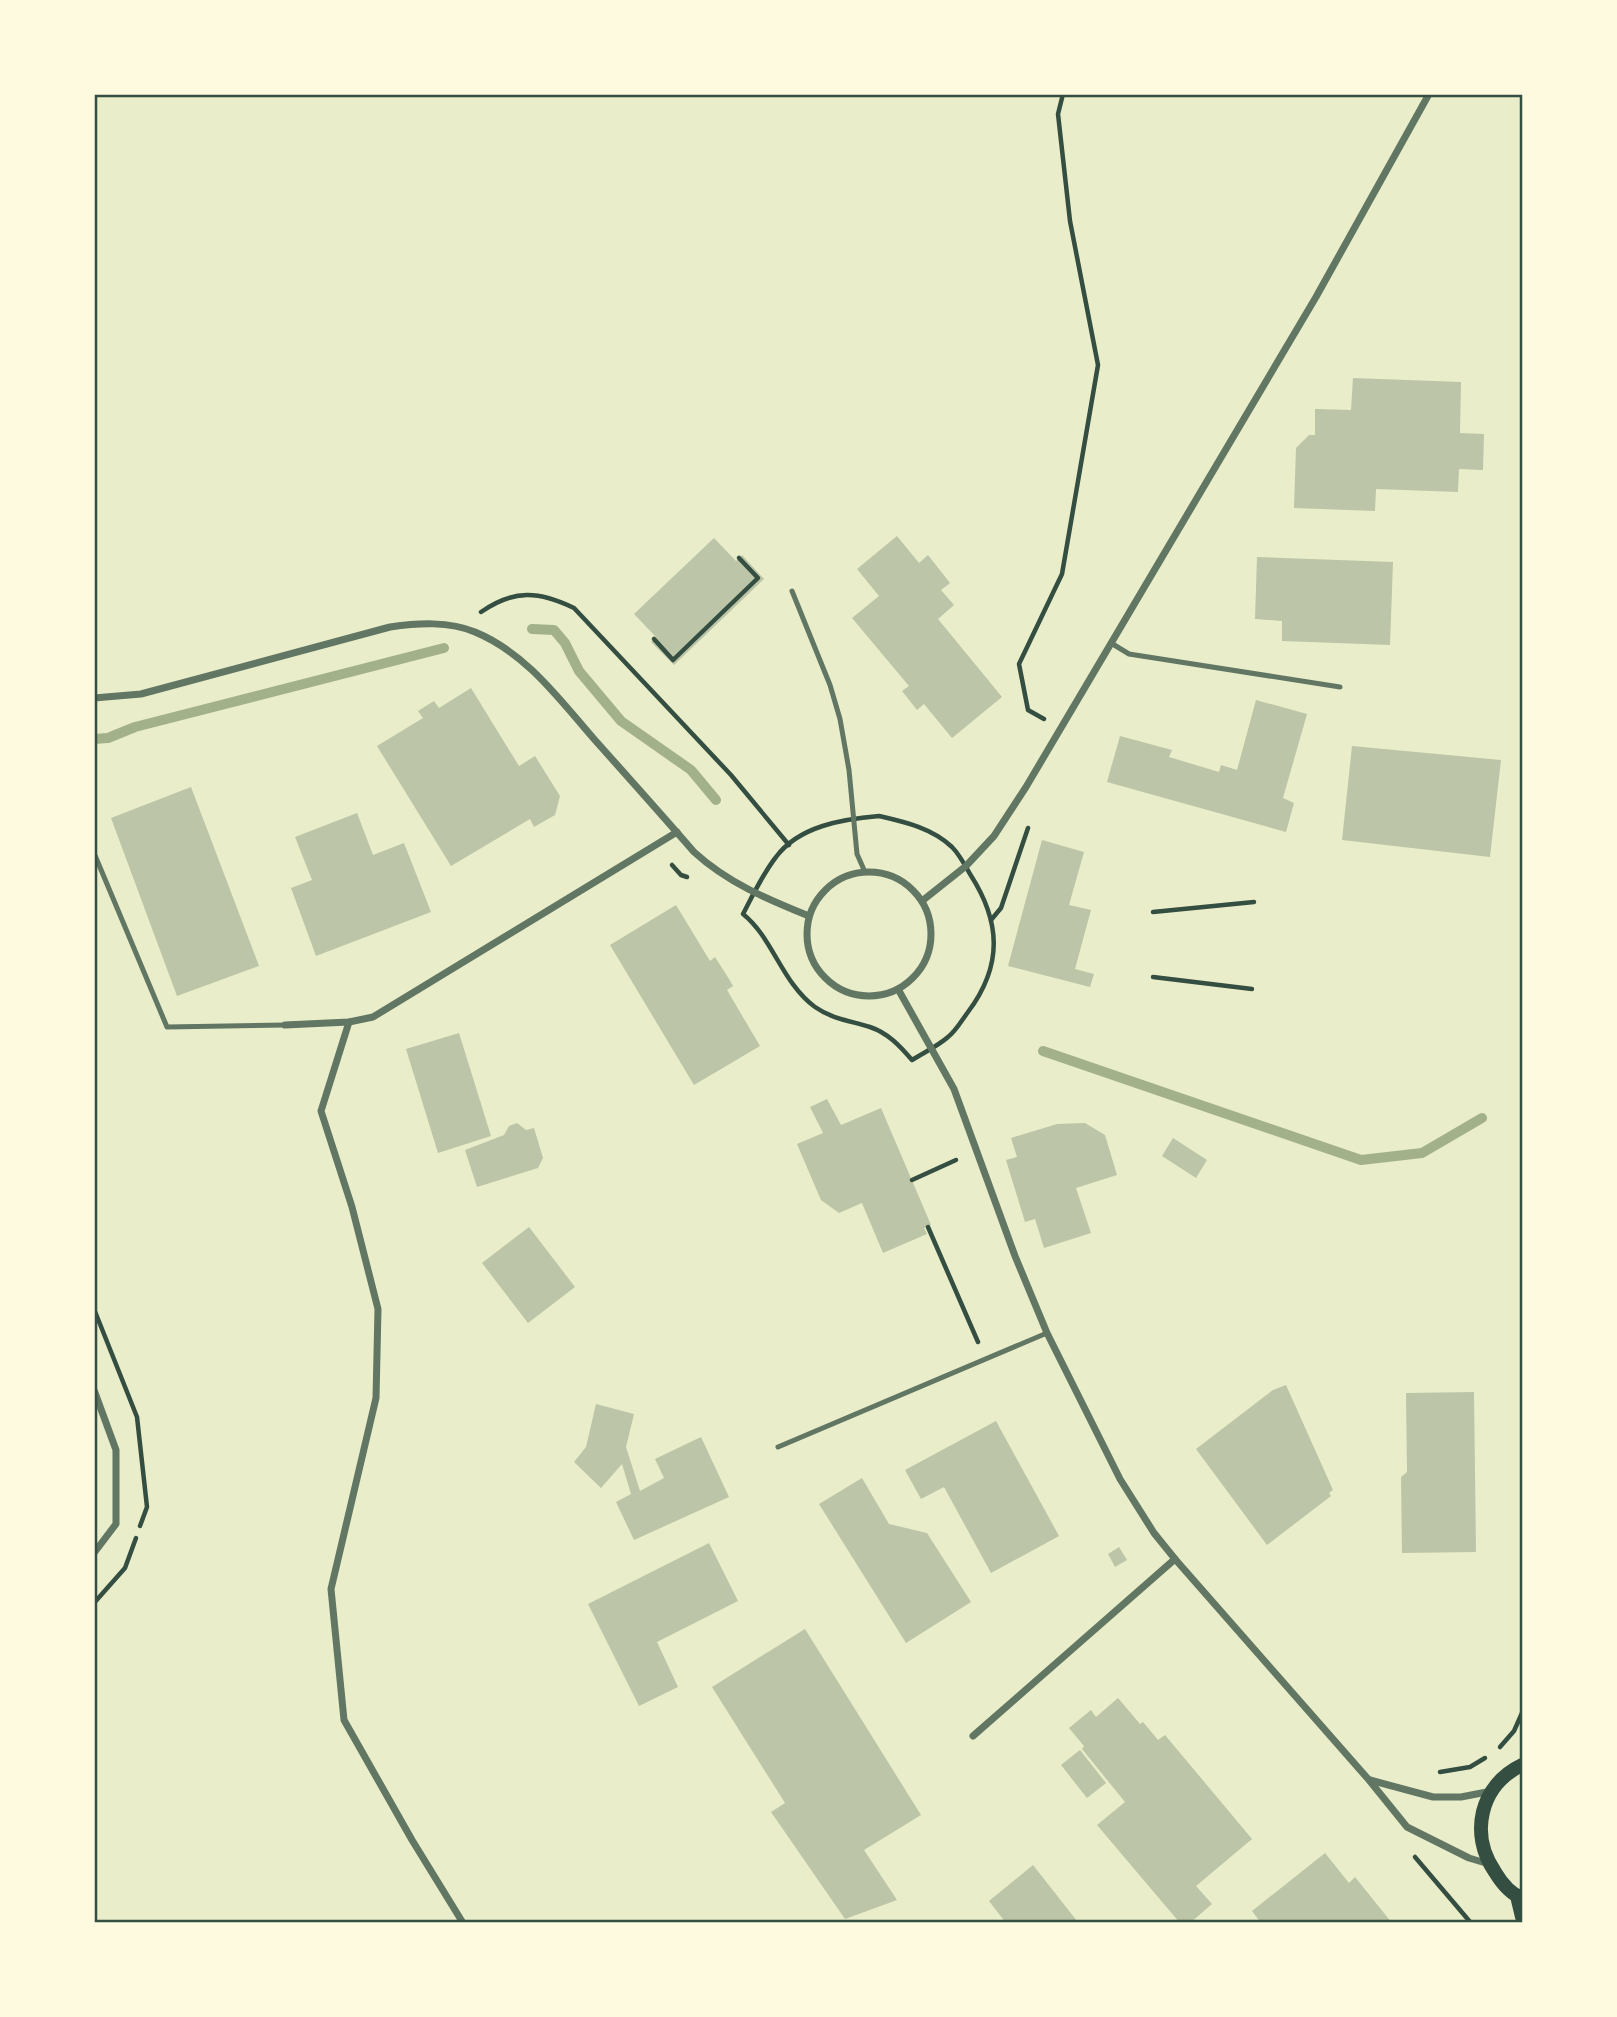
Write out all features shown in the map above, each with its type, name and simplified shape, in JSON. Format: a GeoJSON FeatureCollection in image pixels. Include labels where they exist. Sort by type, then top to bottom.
{"type":"FeatureCollection","features":[{"type":"Feature","properties":{"kind":"main road"},"geometry":{"type":"LineString","coordinates":[[1520,1763],[1492,1791],[1483,1810],[1481,1846],[1500,1880],[1520,1897],[1522,1917]]}},
{"type":"Feature","properties":{"kind":"street"},"geometry":{"type":"LineString","coordinates":[[922,901],[966,866],[994,836],[1316,297],[1429,94]]}},
{"type":"Feature","properties":{"kind":"street"},"geometry":{"type":"LineString","coordinates":[[94,698],[141,694],[399,626],[424,624],[474,631],[496,643],[535,672],[711,867],[754,893],[809,916]]}},
{"type":"Feature","properties":{"kind":"street"},"geometry":{"type":"LineString","coordinates":[[285,1025],[349,1022],[373,1017],[677,832]]}},
{"type":"Feature","properties":{"kind":"street"},"geometry":{"type":"LineString","coordinates":[[865,872],[887,874],[907,884],[922,901],[931,928],[927,957],[915,976],[898,989],[875,996],[850,994],[829,982],[814,964],[807,940],[809,916],[821,894],[841,878],[865,872]]}},
{"type":"Feature","properties":{"kind":"street"},"geometry":{"type":"LineString","coordinates":[[898,989],[954,1090],[1015,1256],[1047,1333],[1120,1479],[1154,1533],[1407,1827],[1469,1858],[1489,1864]]}},
{"type":"Feature","properties":{"kind":"street"},"geometry":{"type":"LineString","coordinates":[[349,1022],[321,1111],[352,1207],[378,1309],[376,1398],[331,1589],[344,1720],[463,1923]]}},
{"type":"Feature","properties":{"kind":"street"},"geometry":{"type":"LineString","coordinates":[[94,1390],[116,1450],[116,1524],[94,1553]]}},
{"type":"Feature","properties":{"kind":"street"},"geometry":{"type":"LineString","coordinates":[[973,1736],[1175,1559]]}},
{"type":"Feature","properties":{"kind":"street"},"geometry":{"type":"LineString","coordinates":[[1369,1780],[1433,1797],[1461,1797],[1492,1791]]}},
{"type":"Feature","properties":{"kind":"lane"},"geometry":{"type":"LineString","coordinates":[[792,591],[830,685],[839,719],[849,770],[857,854],[865,872]]}},
{"type":"Feature","properties":{"kind":"lane"},"geometry":{"type":"LineString","coordinates":[[1111,643],[1129,654],[1340,687]]}},
{"type":"Feature","properties":{"kind":"lane"},"geometry":{"type":"LineString","coordinates":[[94,853],[167,1027],[285,1025]]}},
{"type":"Feature","properties":{"kind":"lane"},"geometry":{"type":"LineString","coordinates":[[778,1447],[1047,1333]]}},
{"type":"Feature","properties":{"kind":"path"},"geometry":{"type":"LineString","coordinates":[[1060,728],[1028,710],[1019,664],[1062,574],[1098,365],[1070,221],[1058,114],[1063,94]]}},
{"type":"Feature","properties":{"kind":"path"},"geometry":{"type":"LineString","coordinates":[[654,639],[673,660],[758,578],[739,558]]}},
{"type":"Feature","properties":{"kind":"path"},"geometry":{"type":"LineString","coordinates":[[474,631],[481,612],[495,602],[512,597],[541,596],[574,608],[731,775],[789,845]]}},
{"type":"Feature","properties":{"kind":"path"},"geometry":{"type":"LineString","coordinates":[[879,816],[911,823],[933,834],[953,848],[990,911],[994,957],[986,983],[976,1002],[948,1038],[912,1060],[884,1033],[834,1017],[809,1002],[789,981],[758,931],[743,914],[777,855],[789,845],[833,822],[852,818],[879,816]]}},
{"type":"Feature","properties":{"kind":"path"},"geometry":{"type":"LineString","coordinates":[[1153,912],[1254,901]]}},
{"type":"Feature","properties":{"kind":"path"},"geometry":{"type":"LineString","coordinates":[[1153,977],[1252,989]]}},
{"type":"Feature","properties":{"kind":"path"},"geometry":{"type":"LineString","coordinates":[[912,1180],[976,1150]]}},
{"type":"Feature","properties":{"kind":"path"},"geometry":{"type":"LineString","coordinates":[[928,1227],[986,1359]]}},
{"type":"Feature","properties":{"kind":"building"},"geometry":{"type":"Polygon","coordinates":[[[1353,378],[1461,382],[1460,433],[1484,434],[1483,470],[1459,469],[1458,492],[1376,489],[1375,511],[1294,508],[1296,448],[1309,435],[1315,435],[1315,409],[1351,410],[1353,378]]]}},
{"type":"Feature","properties":{"kind":"building"},"geometry":{"type":"Polygon","coordinates":[[[897,536],[919,563],[928,555],[950,583],[941,590],[954,605],[938,619],[1002,697],[952,738],[924,704],[917,710],[902,691],[909,686],[852,618],[879,596],[857,569],[897,536]]]}},
{"type":"Feature","properties":{"kind":"building"},"geometry":{"type":"Polygon","coordinates":[[[714,538],[736,561],[742,555],[764,579],[674,665],[651,642],[656,637],[634,614],[714,538]]]}},
{"type":"Feature","properties":{"kind":"building"},"geometry":{"type":"Polygon","coordinates":[[[1257,557],[1393,562],[1390,645],[1282,641],[1282,621],[1255,619],[1257,557]]]}},
{"type":"Feature","properties":{"kind":"building"},"geometry":{"type":"Polygon","coordinates":[[[471,688],[519,766],[535,756],[560,796],[555,815],[534,827],[530,819],[451,866],[377,746],[423,718],[418,711],[434,701],[439,708],[471,688]]]}},
{"type":"Feature","properties":{"kind":"building"},"geometry":{"type":"Polygon","coordinates":[[[1256,700],[1307,714],[1283,798],[1294,803],[1286,832],[1107,782],[1120,736],[1172,750],[1169,757],[1219,772],[1221,765],[1237,770],[1256,700]]]}},
{"type":"Feature","properties":{"kind":"building"},"geometry":{"type":"Polygon","coordinates":[[[1352,746],[1501,760],[1490,857],[1342,840],[1352,746]]]}},
{"type":"Feature","properties":{"kind":"building"},"geometry":{"type":"Polygon","coordinates":[[[191,787],[259,966],[177,996],[111,818],[191,787]]]}},
{"type":"Feature","properties":{"kind":"building"},"geometry":{"type":"Polygon","coordinates":[[[357,813],[373,855],[404,843],[431,912],[316,956],[291,888],[312,880],[295,837],[357,813]]]}},
{"type":"Feature","properties":{"kind":"building"},"geometry":{"type":"Polygon","coordinates":[[[1042,840],[1084,852],[1069,905],[1091,910],[1075,969],[1094,974],[1090,987],[1008,966],[1042,840]]]}},
{"type":"Feature","properties":{"kind":"building"},"geometry":{"type":"Polygon","coordinates":[[[676,905],[710,961],[715,957],[729,979],[733,986],[727,990],[760,1046],[694,1085],[610,945],[676,905]]]}},
{"type":"Feature","properties":{"kind":"building"},"geometry":{"type":"Polygon","coordinates":[[[459,1033],[491,1136],[438,1153],[406,1049],[459,1033]]]}},
{"type":"Feature","properties":{"kind":"building"},"geometry":{"type":"Polygon","coordinates":[[[827,1099],[841,1125],[881,1108],[931,1225],[924,1228],[927,1234],[883,1253],[862,1203],[839,1213],[821,1200],[797,1144],[823,1133],[810,1107],[827,1099]]]}},
{"type":"Feature","properties":{"kind":"building"},"geometry":{"type":"Polygon","coordinates":[[[517,1123],[526,1130],[534,1128],[543,1158],[538,1168],[477,1187],[465,1150],[504,1135],[509,1126],[517,1123]]]}},
{"type":"Feature","properties":{"kind":"building"},"geometry":{"type":"Polygon","coordinates":[[[1085,1123],[1105,1135],[1117,1175],[1076,1188],[1091,1233],[1044,1248],[1035,1219],[1025,1222],[1006,1160],[1017,1157],[1011,1138],[1057,1124],[1085,1123]]]}},
{"type":"Feature","properties":{"kind":"building"},"geometry":{"type":"Polygon","coordinates":[[[1173,1138],[1207,1160],[1196,1178],[1162,1156],[1173,1138]]]}},
{"type":"Feature","properties":{"kind":"building"},"geometry":{"type":"Polygon","coordinates":[[[529,1227],[575,1287],[528,1323],[482,1263],[529,1227]]]}},
{"type":"Feature","properties":{"kind":"building"},"geometry":{"type":"Polygon","coordinates":[[[1286,1385],[1333,1490],[1329,1493],[1331,1496],[1267,1545],[1196,1449],[1273,1390],[1286,1385]]]}},
{"type":"Feature","properties":{"kind":"building"},"geometry":{"type":"Polygon","coordinates":[[[1474,1392],[1476,1552],[1402,1553],[1401,1477],[1407,1472],[1406,1393],[1474,1392]]]}},
{"type":"Feature","properties":{"kind":"building"},"geometry":{"type":"Polygon","coordinates":[[[596,1404],[634,1414],[626,1447],[640,1491],[664,1478],[655,1459],[701,1437],[729,1497],[634,1540],[616,1502],[631,1494],[622,1464],[601,1488],[574,1462],[586,1447],[596,1404]]]}},
{"type":"Feature","properties":{"kind":"building"},"geometry":{"type":"Polygon","coordinates":[[[996,1421],[1059,1536],[991,1573],[944,1487],[921,1499],[905,1470],[996,1421]]]}},
{"type":"Feature","properties":{"kind":"building"},"geometry":{"type":"Polygon","coordinates":[[[862,1478],[889,1524],[927,1533],[971,1602],[906,1643],[819,1504],[862,1478]]]}},
{"type":"Feature","properties":{"kind":"building"},"geometry":{"type":"Polygon","coordinates":[[[709,1543],[738,1601],[657,1642],[678,1687],[639,1706],[588,1604],[709,1543]]]}},
{"type":"Feature","properties":{"kind":"building"},"geometry":{"type":"Polygon","coordinates":[[[1119,1547],[1127,1560],[1115,1567],[1108,1554],[1119,1547]]]}},
{"type":"Feature","properties":{"kind":"building"},"geometry":{"type":"Polygon","coordinates":[[[805,1629],[921,1815],[864,1850],[897,1900],[845,1919],[771,1812],[785,1803],[712,1687],[805,1629]]]}},
{"type":"Feature","properties":{"kind":"building"},"geometry":{"type":"Polygon","coordinates":[[[1118,1698],[1158,1740],[1165,1735],[1252,1839],[1196,1886],[1212,1904],[1190,1923],[1180,1923],[1097,1825],[1125,1802],[1082,1749],[1084,1746],[1069,1728],[1091,1710],[1096,1717],[1118,1698]]]}},
{"type":"Feature","properties":{"kind":"building"},"geometry":{"type":"Polygon","coordinates":[[[1080,1750],[1106,1783],[1087,1798],[1061,1765],[1080,1750]]]}},
{"type":"Feature","properties":{"kind":"building"},"geometry":{"type":"Polygon","coordinates":[[[1325,1853],[1349,1883],[1355,1877],[1392,1923],[1261,1923],[1252,1911],[1325,1853]]]}},
{"type":"Feature","properties":{"kind":"building"},"geometry":{"type":"Polygon","coordinates":[[[1033,1865],[1077,1921],[1075,1923],[1006,1923],[989,1901],[1033,1865]]]}},
{"type":"Feature","properties":{"kind":"waterway"},"geometry":{"type":"LineString","coordinates":[[532,629],[554,630],[565,643],[579,671],[621,721],[691,770],[716,800]]}},
{"type":"Feature","properties":{"kind":"waterway"},"geometry":{"type":"LineString","coordinates":[[94,739],[108,738],[135,727],[444,648]]}},
{"type":"Feature","properties":{"kind":"waterway"},"geometry":{"type":"LineString","coordinates":[[1043,1051],[1361,1160],[1422,1153],[1482,1118]]}}]}
